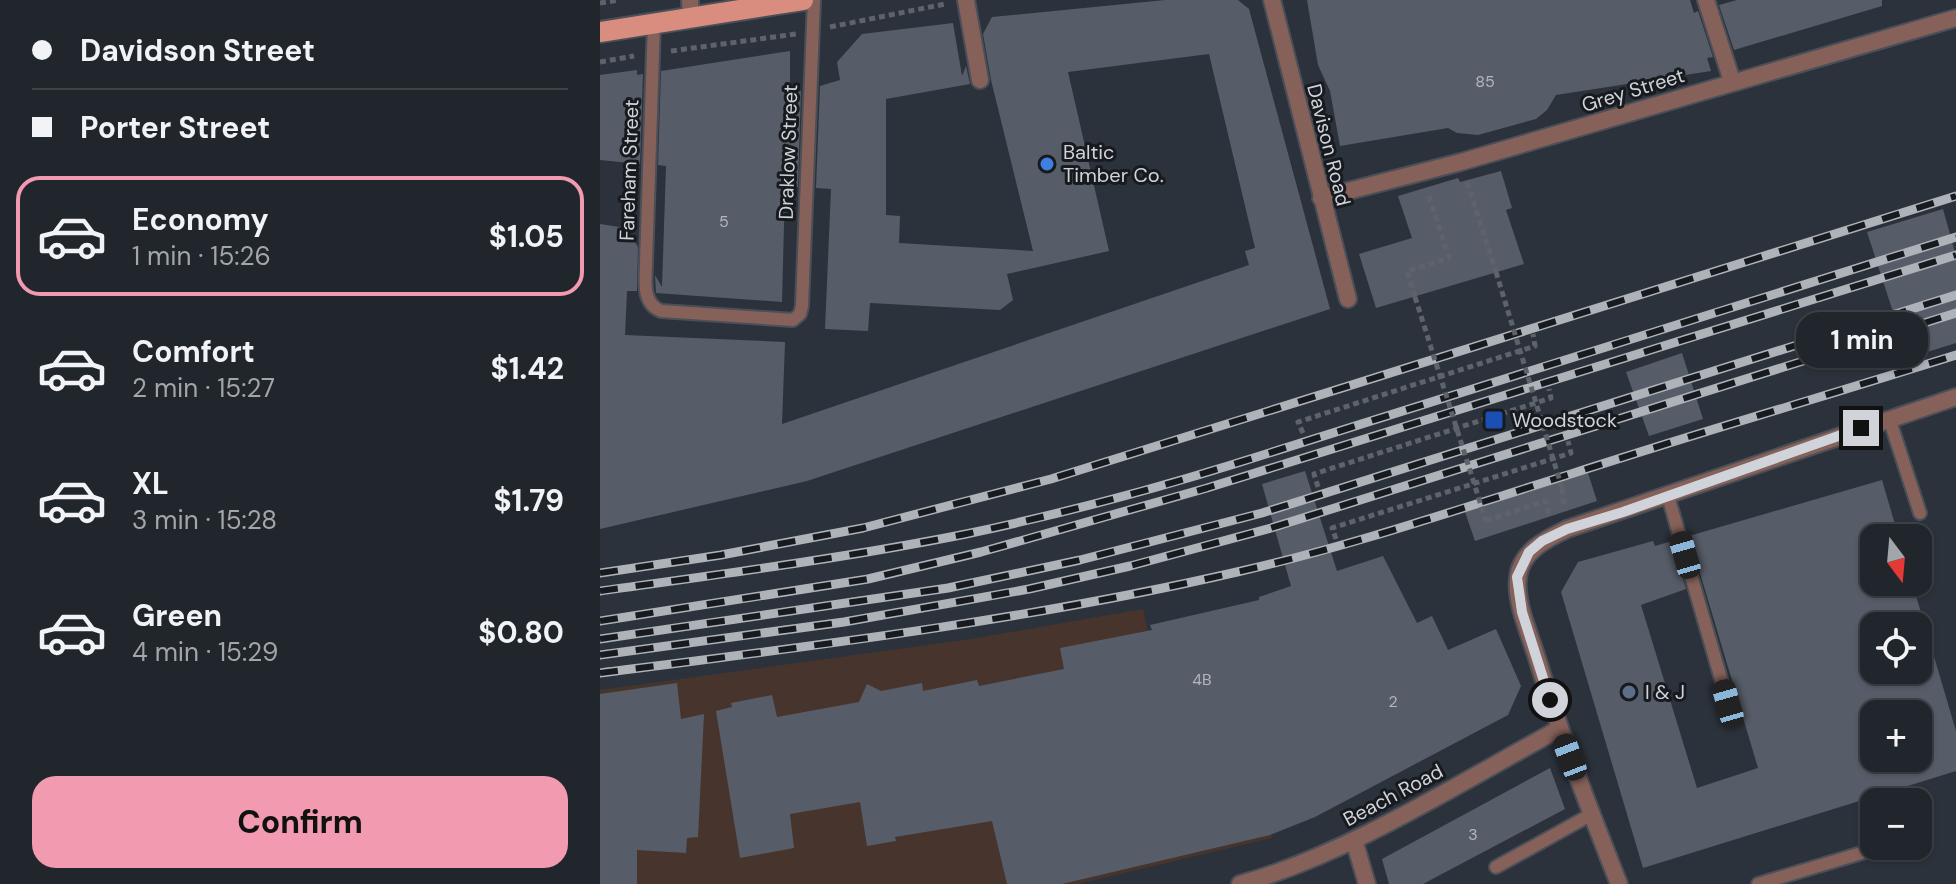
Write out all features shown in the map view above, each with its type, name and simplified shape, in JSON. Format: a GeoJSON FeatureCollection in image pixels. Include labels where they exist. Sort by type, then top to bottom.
{"type":"FeatureCollection","features":[{"type":"Feature","properties":{"kind":"main road"},"geometry":{"type":"LineString","coordinates":[[600,32],[654,23],[690,8],[803,0]]}},
{"type":"Feature","properties":{"kind":"street","name":"Davison Road"},"geometry":{"type":"LineString","coordinates":[[1272,0],[1348,299]]}},
{"type":"Feature","properties":{"kind":"street"},"geometry":{"type":"LineString","coordinates":[[1706,0],[1732,81]]}},
{"type":"Feature","properties":{"kind":"street"},"geometry":{"type":"LineString","coordinates":[[958,2],[980,80]]}},
{"type":"Feature","properties":{"kind":"street","name":"Grey Street"},"geometry":{"type":"LineString","coordinates":[[1321,198],[1461,162],[1956,18]]}},
{"type":"Feature","properties":{"kind":"street"},"geometry":{"type":"LineString","coordinates":[[1619,884],[1559,729],[1522,612],[1517,577],[1529,552],[1542,541],[1567,529],[1956,397]]}},
{"type":"Feature","properties":{"kind":"street","name":"Beach Road"},"geometry":{"type":"LineString","coordinates":[[1240,884],[1291,867],[1354,840],[1559,729]]}},
{"type":"Feature","properties":{"kind":"street"},"geometry":{"type":"LineString","coordinates":[[1354,840],[1367,884]]}},
{"type":"Feature","properties":{"kind":"lane","name":"Draklow Street"},"geometry":{"type":"LineString","coordinates":[[661,311],[787,320],[797,317],[802,306],[814,0]]}},
{"type":"Feature","properties":{"kind":"lane","name":"Fareham Street"},"geometry":{"type":"LineString","coordinates":[[654,23],[646,292],[650,305],[661,311]]}},
{"type":"Feature","properties":{"kind":"lane"},"geometry":{"type":"LineString","coordinates":[[1889,418],[1920,513]]}},
{"type":"Feature","properties":{"kind":"lane"},"geometry":{"type":"LineString","coordinates":[[1668,496],[1728,703]]}},
{"type":"Feature","properties":{"kind":"lane"},"geometry":{"type":"LineString","coordinates":[[1496,867],[1592,814]]}},
{"type":"Feature","properties":{"kind":"lane"},"geometry":{"type":"LineString","coordinates":[[1758,884],[1860,853]]}},
{"type":"Feature","properties":{"kind":"path"},"geometry":{"type":"LineString","coordinates":[[600,3],[619,0]]}},
{"type":"Feature","properties":{"kind":"path"},"geometry":{"type":"LineString","coordinates":[[600,62],[813,31],[958,2]]}},
{"type":"Feature","properties":{"kind":"path"},"geometry":{"type":"LineString","coordinates":[[1465,176],[1562,488]]}},
{"type":"Feature","properties":{"kind":"path"},"geometry":{"type":"LineString","coordinates":[[1425,184],[1449,258],[1407,271],[1486,521],[1545,501],[1549,515],[1567,529]]}},
{"type":"Feature","properties":{"kind":"path"},"geometry":{"type":"LineString","coordinates":[[1303,433],[1298,422],[1535,346],[1533,334]]}},
{"type":"Feature","properties":{"kind":"path"},"geometry":{"type":"LineString","coordinates":[[1318,487],[1314,474],[1551,398],[1549,389]]}},
{"type":"Feature","properties":{"kind":"path"},"geometry":{"type":"LineString","coordinates":[[1336,539],[1332,528],[1571,453],[1568,441]]}},
{"type":"Feature","properties":{"kind":"shaded area"},"geometry":{"type":"Polygon","coordinates":[[[1143,609],[1177,766],[1251,751],[1272,838],[1078,884],[600,884],[600,690],[971,639],[1143,609]]]}},
{"type":"Feature","properties":{"kind":"building"},"geometry":{"type":"Polygon","coordinates":[[[1165,0],[1238,0],[1249,9],[1330,309],[807,481],[600,529],[600,224],[626,228],[638,247],[637,291],[627,291],[625,335],[785,342],[782,424],[1249,265],[1245,251],[1255,248],[1209,54],[1068,72],[1109,251],[1007,274],[1013,300],[1000,310],[870,303],[868,331],[825,329],[831,189],[816,188],[820,86],[840,80],[837,62],[862,34],[953,23],[962,76],[966,66],[970,84],[886,99],[886,215],[900,216],[899,243],[1033,251],[991,80],[983,34],[992,17],[1165,0]]]}},
{"type":"Feature","properties":{"kind":"building"},"geometry":{"type":"Polygon","coordinates":[[[1307,0],[1690,0],[1694,13],[1698,11],[1713,57],[1707,58],[1711,71],[1556,95],[1547,110],[1536,119],[1478,135],[1457,133],[1448,128],[1340,146],[1330,91],[1318,65],[1307,0]]]}},
{"type":"Feature","properties":{"kind":"building"},"geometry":{"type":"Polygon","coordinates":[[[1737,0],[1882,0],[1882,6],[1734,50],[1719,5],[1737,0]]]}},
{"type":"Feature","properties":{"kind":"building"},"geometry":{"type":"Polygon","coordinates":[[[790,51],[790,94],[801,91],[798,187],[785,187],[782,302],[656,293],[655,275],[662,287],[666,166],[658,165],[661,71],[790,51]]]}},
{"type":"Feature","properties":{"kind":"building"},"geometry":{"type":"Polygon","coordinates":[[[637,70],[637,75],[643,74],[640,164],[600,160],[600,75],[637,70]]]}},
{"type":"Feature","properties":{"kind":"building"},"geometry":{"type":"Polygon","coordinates":[[[1501,171],[1512,208],[1506,210],[1524,264],[1376,308],[1359,254],[1412,238],[1398,196],[1458,178],[1460,182],[1501,171]]]}},
{"type":"Feature","properties":{"kind":"building"},"geometry":{"type":"Polygon","coordinates":[[[1943,209],[1956,256],[1956,343],[1908,358],[1867,232],[1943,209]]]}},
{"type":"Feature","properties":{"kind":"building"},"geometry":{"type":"Polygon","coordinates":[[[1682,353],[1703,419],[1649,436],[1626,372],[1682,353]]]}},
{"type":"Feature","properties":{"kind":"building"},"geometry":{"type":"Polygon","coordinates":[[[1305,471],[1337,571],[1383,556],[1417,623],[1432,616],[1448,650],[1496,629],[1521,686],[1508,715],[1315,817],[1270,835],[1062,884],[1007,884],[992,821],[895,837],[896,841],[867,846],[860,802],[790,814],[794,848],[740,858],[716,711],[732,707],[731,703],[772,695],[777,717],[859,702],[867,684],[881,691],[922,683],[923,691],[977,680],[979,686],[1064,669],[1060,648],[1152,630],[1150,625],[1259,600],[1259,597],[1291,586],[1262,484],[1305,471]]]}},
{"type":"Feature","properties":{"kind":"building"},"geometry":{"type":"Polygon","coordinates":[[[1588,473],[1597,501],[1475,541],[1465,512],[1588,473]]]}},
{"type":"Feature","properties":{"kind":"building"},"geometry":{"type":"Polygon","coordinates":[[[1882,480],[1895,524],[1860,524],[1860,596],[1916,596],[1921,612],[1860,612],[1860,684],[1932,684],[1932,650],[1956,731],[1956,771],[1901,788],[1860,788],[1860,801],[1643,868],[1561,592],[1578,562],[1653,541],[1655,546],[1672,541],[1686,589],[1641,605],[1697,788],[1758,768],[1689,536],[1882,480]]]}},
{"type":"Feature","properties":{"kind":"building"},"geometry":{"type":"Polygon","coordinates":[[[677,683],[681,719],[704,714],[698,837],[687,838],[686,853],[637,850],[637,884],[600,884],[600,694],[677,683]]]}},
{"type":"Feature","properties":{"kind":"building"},"geometry":{"type":"Polygon","coordinates":[[[1550,768],[1565,809],[1423,884],[1389,884],[1382,859],[1550,768]]]}},
{"type":"Feature","properties":{"kind":"railway"},"geometry":{"type":"LineString","coordinates":[[600,573],[721,555],[863,528],[1051,479],[1956,196]]}},
{"type":"Feature","properties":{"kind":"railway"},"geometry":{"type":"LineString","coordinates":[[600,591],[921,543],[1100,502],[1231,465],[1956,237]]}},
{"type":"Feature","properties":{"kind":"railway"},"geometry":{"type":"LineString","coordinates":[[600,621],[868,579],[981,552],[1207,488],[1956,255]]}},
{"type":"Feature","properties":{"kind":"railway"},"geometry":{"type":"LineString","coordinates":[[600,639],[948,588],[1080,560],[1262,513],[1956,295]]}},
{"type":"Feature","properties":{"kind":"railway"},"geometry":{"type":"LineString","coordinates":[[600,655],[844,622],[1029,589],[1130,566],[1271,528],[1956,313]]}},
{"type":"Feature","properties":{"kind":"railway"},"geometry":{"type":"LineString","coordinates":[[600,673],[1000,618],[1237,572],[1407,526],[1956,355]]}},
{"type":"Feature","properties":{"kind":"place","name":"Baltic Timber Co."},"geometry":{"type":"Point","coordinates":[1047,164]}},
{"type":"Feature","properties":{"kind":"place","name":"Woodstock"},"geometry":{"type":"Point","coordinates":[1494,420]}},
{"type":"Feature","properties":{"kind":"place","name":"I & J"},"geometry":{"type":"Point","coordinates":[1629,692]}},
{"type":"Feature","properties":{"kind":"route"},"geometry":{"type":"LineString","coordinates":[[1550,700],[1522,612],[1517,577],[1529,552],[1542,541],[1567,529],[1861,428]]}}]}
